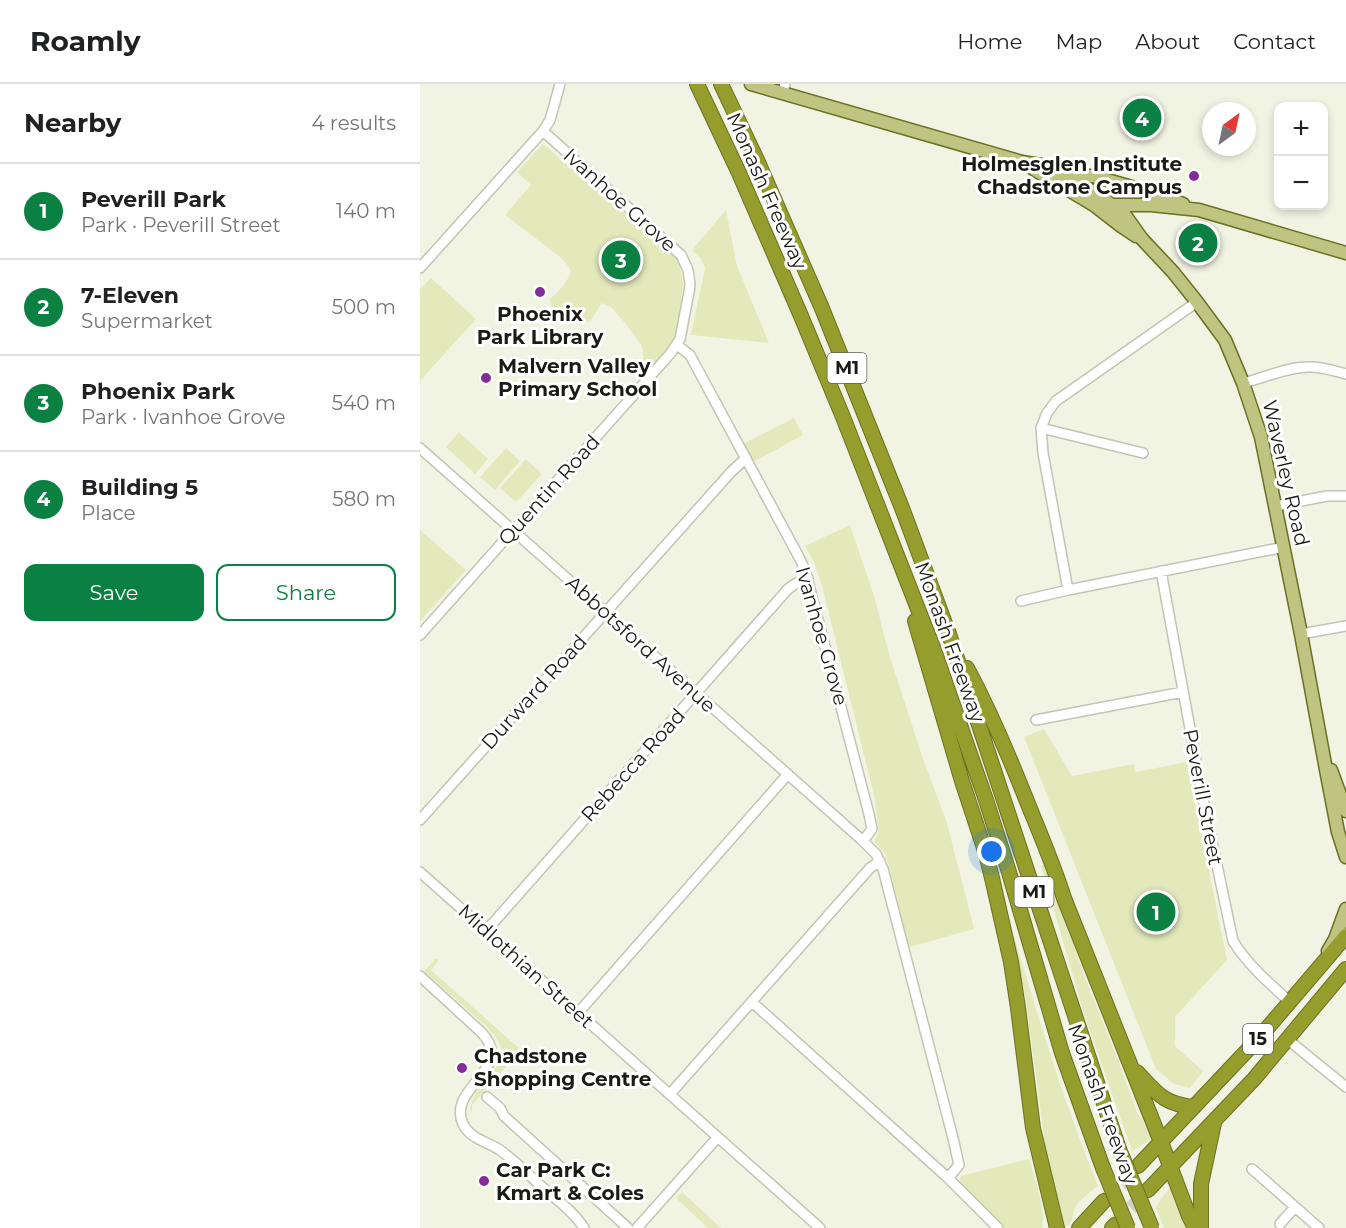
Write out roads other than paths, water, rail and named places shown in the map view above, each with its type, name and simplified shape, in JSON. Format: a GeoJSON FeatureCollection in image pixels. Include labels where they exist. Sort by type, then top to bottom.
{"type":"FeatureCollection","features":[{"type":"Feature","properties":{"kind":"highway","name":"Monash Freeway"},"geometry":{"type":"LineString","coordinates":[[697,84],[739,173],[801,316],[934,650],[986,800],[1062,1053],[1103,1167],[1118,1227]]}},
{"type":"Feature","properties":{"kind":"highway","name":"Monash Freeway"},"geometry":{"type":"LineString","coordinates":[[722,84],[821,306],[894,488],[949,634],[1119,1149],[1152,1228]]}},
{"type":"Feature","properties":{"kind":"highway"},"geometry":{"type":"LineString","coordinates":[[902,566],[919,638],[986,854],[1011,962],[1033,1128],[1053,1224]]}},
{"type":"Feature","properties":{"kind":"highway"},"geometry":{"type":"LineString","coordinates":[[949,634],[982,696],[1012,764],[1195,1228]]}},
{"type":"Feature","properties":{"kind":"highway","name":"15"},"geometry":{"type":"LineString","coordinates":[[1138,1166],[1258,1039],[1346,936]]}},
{"type":"Feature","properties":{"kind":"highway","name":"15"},"geometry":{"type":"LineString","coordinates":[[1148,1190],[1254,1078],[1346,969]]}},
{"type":"Feature","properties":{"kind":"highway"},"geometry":{"type":"LineString","coordinates":[[1131,1066],[1168,1101],[1194,1107]]}},
{"type":"Feature","properties":{"kind":"highway"},"geometry":{"type":"LineString","coordinates":[[1181,1120],[1192,1129],[1204,1131]]}},
{"type":"Feature","properties":{"kind":"highway"},"geometry":{"type":"LineString","coordinates":[[1201,1228],[1201,1184],[1214,1121]]}},
{"type":"Feature","properties":{"kind":"highway"},"geometry":{"type":"LineString","coordinates":[[1079,1228],[1104,1201]]}},
{"type":"Feature","properties":{"kind":"main road","name":"Waverley Road"},"geometry":{"type":"LineString","coordinates":[[752,84],[784,88],[1022,162],[1047,166],[1066,175],[1112,204],[1128,219],[1142,240],[1173,272],[1197,302],[1224,340],[1243,383],[1261,437],[1338,832],[1346,857]]}},
{"type":"Feature","properties":{"kind":"main road","name":"Waverley Road"},"geometry":{"type":"LineString","coordinates":[[1022,162],[1094,205],[1142,240]]}},
{"type":"Feature","properties":{"kind":"main road"},"geometry":{"type":"LineString","coordinates":[[1066,175],[1093,176],[1346,253]]}},
{"type":"Feature","properties":{"kind":"main road"},"geometry":{"type":"LineString","coordinates":[[1094,205],[1151,205],[1199,210]]}},
{"type":"Feature","properties":{"kind":"main road","name":"Waverley Road"},"geometry":{"type":"LineString","coordinates":[[1322,747],[1346,811]]}},
{"type":"Feature","properties":{"kind":"main road"},"geometry":{"type":"LineString","coordinates":[[1319,968],[1335,939],[1346,909]]}},
{"type":"Feature","properties":{"kind":"street"},"geometry":{"type":"LineString","coordinates":[[420,268],[543,131],[550,120],[560,84]]}},
{"type":"Feature","properties":{"kind":"street","name":"Ivanhoe Grove"},"geometry":{"type":"LineString","coordinates":[[543,131],[681,255],[688,270],[690,284],[677,345],[690,355],[800,559],[808,578],[870,814],[872,829],[863,841]]}},
{"type":"Feature","properties":{"kind":"street"},"geometry":{"type":"LineString","coordinates":[[1068,590],[1043,453],[1041,428],[1047,413],[1056,401],[1197,302]]}},
{"type":"Feature","properties":{"kind":"street","name":"Quentin Road"},"geometry":{"type":"LineString","coordinates":[[420,635],[677,345]]}},
{"type":"Feature","properties":{"kind":"street"},"geometry":{"type":"LineString","coordinates":[[1243,383],[1309,367],[1346,375]]}},
{"type":"Feature","properties":{"kind":"street"},"geometry":{"type":"LineString","coordinates":[[1041,428],[1143,453]]}},
{"type":"Feature","properties":{"kind":"street","name":"Abbotsford Avenue"},"geometry":{"type":"LineString","coordinates":[[420,448],[863,841]]}},
{"type":"Feature","properties":{"kind":"street","name":"Durward Road"},"geometry":{"type":"LineString","coordinates":[[420,820],[746,458]]}},
{"type":"Feature","properties":{"kind":"street"},"geometry":{"type":"LineString","coordinates":[[1276,506],[1327,496],[1346,496]]}},
{"type":"Feature","properties":{"kind":"street"},"geometry":{"type":"LineString","coordinates":[[1021,601],[1284,547]]}},
{"type":"Feature","properties":{"kind":"street","name":"Peverill Street"},"geometry":{"type":"LineString","coordinates":[[1161,571],[1233,941],[1270,984],[1290,1002]]}},
{"type":"Feature","properties":{"kind":"street","name":"Rebecca Road"},"geometry":{"type":"LineString","coordinates":[[486,931],[788,589],[808,578]]}},
{"type":"Feature","properties":{"kind":"street"},"geometry":{"type":"LineString","coordinates":[[1301,634],[1346,626]]}},
{"type":"Feature","properties":{"kind":"street"},"geometry":{"type":"LineString","coordinates":[[1036,720],[1183,692]]}},
{"type":"Feature","properties":{"kind":"street"},"geometry":{"type":"LineString","coordinates":[[578,1013],[788,774]]}},
{"type":"Feature","properties":{"kind":"street"},"geometry":{"type":"LineString","coordinates":[[863,841],[880,861],[953,1138],[959,1165],[948,1178]]}},
{"type":"Feature","properties":{"kind":"street"},"geometry":{"type":"LineString","coordinates":[[670,1094],[870,868],[880,861]]}},
{"type":"Feature","properties":{"kind":"street","name":"Midlothian Street"},"geometry":{"type":"LineString","coordinates":[[420,872],[820,1228]]}},
{"type":"Feature","properties":{"kind":"street"},"geometry":{"type":"LineString","coordinates":[[420,976],[490,1042],[492,1053],[490,1061],[472,1086],[462,1106],[461,1116],[465,1127],[472,1135],[507,1156],[569,1211],[584,1228]]}},
{"type":"Feature","properties":{"kind":"street"},"geometry":{"type":"LineString","coordinates":[[752,1002],[948,1178],[998,1228]]}},
{"type":"Feature","properties":{"kind":"street"},"geometry":{"type":"LineString","coordinates":[[1287,1039],[1346,1087]]}},
{"type":"Feature","properties":{"kind":"street"},"geometry":{"type":"LineString","coordinates":[[487,1097],[500,1108],[504,1116],[628,1228]]}},
{"type":"Feature","properties":{"kind":"street"},"geometry":{"type":"LineString","coordinates":[[637,1228],[717,1138]]}},
{"type":"Feature","properties":{"kind":"street"},"geometry":{"type":"LineString","coordinates":[[1252,1169],[1319,1228]]}},
{"type":"Feature","properties":{"kind":"street"},"geometry":{"type":"LineString","coordinates":[[1280,1224],[1295,1207]]}},
{"type":"Feature","properties":{"kind":"tunnel"},"geometry":{"type":"LineString","coordinates":[[1106,1199],[1136,1168]]}},
{"type":"Feature","properties":{"kind":"tunnel"},"geometry":{"type":"LineString","coordinates":[[1116,1223],[1147,1192]]}},
{"type":"Feature","properties":{"kind":"place","name":"Building 5"},"geometry":{"type":"Point","coordinates":[1142,118]}},
{"type":"Feature","properties":{"kind":"place","name":"Holmesglen Institute Chadstone Campus"},"geometry":{"type":"Point","coordinates":[1194,176]}},
{"type":"Feature","properties":{"kind":"place","name":"7-Eleven"},"geometry":{"type":"Point","coordinates":[1198,243]}},
{"type":"Feature","properties":{"kind":"place","name":"Phoenix Park"},"geometry":{"type":"Point","coordinates":[621,260]}},
{"type":"Feature","properties":{"kind":"place","name":"Phoenix Park Library"},"geometry":{"type":"Point","coordinates":[540,292]}},
{"type":"Feature","properties":{"kind":"place","name":"Malvern Valley Primary School"},"geometry":{"type":"Point","coordinates":[486,378]}},
{"type":"Feature","properties":{"kind":"place","name":"Peverill Park"},"geometry":{"type":"Point","coordinates":[1156,912]}},
{"type":"Feature","properties":{"kind":"place","name":"Chadstone Shopping Centre"},"geometry":{"type":"Point","coordinates":[462,1068]}},
{"type":"Feature","properties":{"kind":"place","name":"Car Park C: Kmart & Coles"},"geometry":{"type":"Point","coordinates":[484,1181]}}]}
